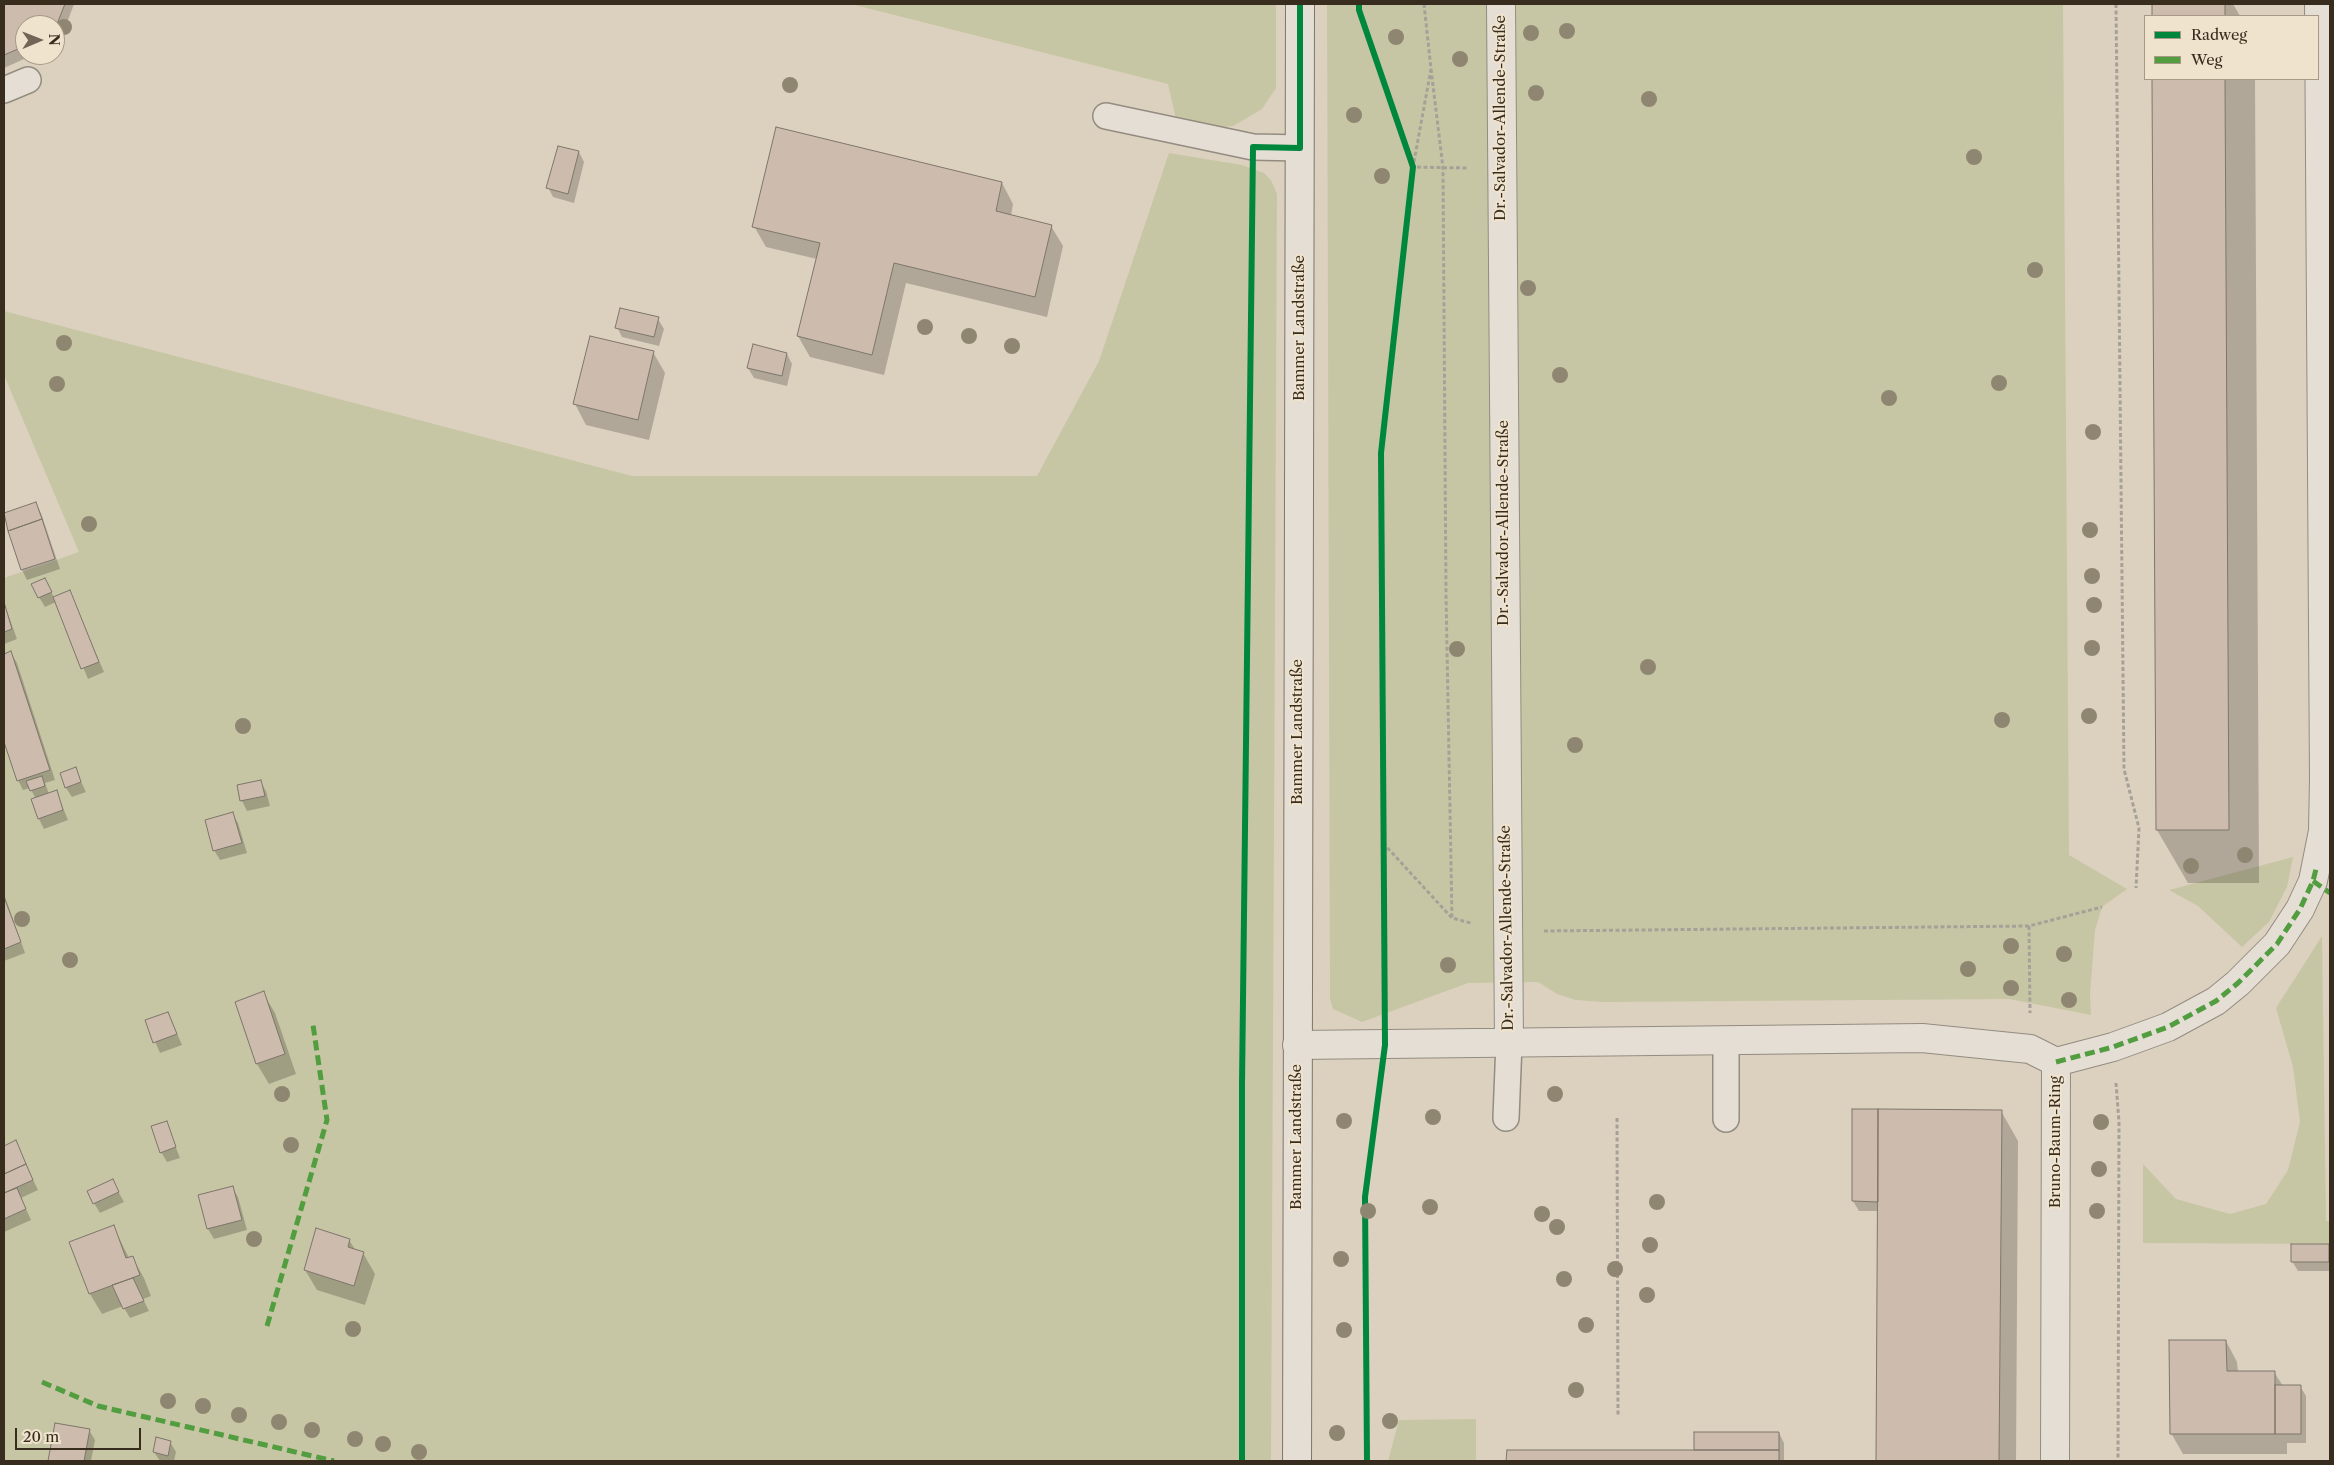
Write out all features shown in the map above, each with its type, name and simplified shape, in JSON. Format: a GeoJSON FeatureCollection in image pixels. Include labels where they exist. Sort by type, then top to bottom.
{"type":"FeatureCollection","features":[{"type":"Feature","properties":{"kind":"street","name":"Bammer Landstraße"},"geometry":{"type":"LineString","coordinates":[[1300,4],[1297,1045],[1301,1455]]}},
{"type":"Feature","properties":{"kind":"street","name":"Dr.-Salvador-Allende-Straße"},"geometry":{"type":"LineString","coordinates":[[1501,4],[1508,1043]]}},
{"type":"Feature","properties":{"kind":"street","name":"Bruno-Baum-Ring"},"geometry":{"type":"LineString","coordinates":[[2055,1461],[2056,1062],[2113,1048],[2168,1027],[2216,1001],[2238,983],[2277,944],[2300,909],[2322,887],[2324,779],[2319,4]]}},
{"type":"Feature","properties":{"kind":"street","name":"Dr.-Salvador-Allende-Straße"},"geometry":{"type":"LineString","coordinates":[[1297,1045],[1922,1038],[2030,1049],[2056,1062]]}},
{"type":"Feature","properties":{"kind":"lane"},"geometry":{"type":"LineString","coordinates":[[4,90],[28,80]]}},
{"type":"Feature","properties":{"kind":"lane"},"geometry":{"type":"LineString","coordinates":[[1106,116],[1253,147],[1300,148]]}},
{"type":"Feature","properties":{"kind":"lane"},"geometry":{"type":"LineString","coordinates":[[1726,1040],[1726,1119]]}},
{"type":"Feature","properties":{"kind":"lane"},"geometry":{"type":"LineString","coordinates":[[1506,1118],[1508,1043]]}},
{"type":"Feature","properties":{"kind":"path"},"geometry":{"type":"LineString","coordinates":[[1424,4],[1430,69],[1444,168],[1446,594],[1452,918]]}},
{"type":"Feature","properties":{"kind":"path"},"geometry":{"type":"LineString","coordinates":[[2116,4],[2124,769],[2139,828],[2136,888]]}},
{"type":"Feature","properties":{"kind":"path"},"geometry":{"type":"LineString","coordinates":[[1412,177],[1430,69]]}},
{"type":"Feature","properties":{"kind":"path"},"geometry":{"type":"LineString","coordinates":[[1406,148],[1413,167]]}},
{"type":"Feature","properties":{"kind":"path"},"geometry":{"type":"LineString","coordinates":[[1413,167],[1501,167]]}},
{"type":"Feature","properties":{"kind":"path"},"geometry":{"type":"LineString","coordinates":[[1383,833],[1383,852]]}},
{"type":"Feature","properties":{"kind":"path"},"geometry":{"type":"LineString","coordinates":[[1383,843],[1452,918],[1506,931],[2029,926],[2102,907]]}},
{"type":"Feature","properties":{"kind":"path"},"geometry":{"type":"LineString","coordinates":[[2029,926],[2030,1049]]}},
{"type":"Feature","properties":{"kind":"path"},"geometry":{"type":"LineString","coordinates":[[2113,1048],[2119,1122],[2118,1461]]}},
{"type":"Feature","properties":{"kind":"path"},"geometry":{"type":"LineString","coordinates":[[1617,1118],[1618,1416]]}},
{"type":"Feature","properties":{"kind":"green space"},"geometry":{"type":"Polygon","coordinates":[[[851,4],[1276,4],[1276,88],[1262,109],[1233,126],[1213,128],[1176,119],[1168,84],[851,4]]]}},
{"type":"Feature","properties":{"kind":"green space"},"geometry":{"type":"Polygon","coordinates":[[[1327,4],[2063,4],[2069,855],[2127,889],[2102,907],[2095,930],[2090,994],[2091,1015],[2009,999],[1604,1002],[1576,1000],[1557,994],[1538,982],[1468,983],[1362,1022],[1333,1009],[1330,999],[1327,4]]]}},
{"type":"Feature","properties":{"kind":"green space"},"geometry":{"type":"Polygon","coordinates":[[[1169,153],[1242,165],[1264,173],[1271,180],[1277,194],[1271,1461],[4,1461],[4,578],[79,552],[4,375],[4,311],[632,476],[1037,476],[1099,361],[1169,153]]]}},
{"type":"Feature","properties":{"kind":"green space"},"geometry":{"type":"Polygon","coordinates":[[[2293,857],[2287,887],[2269,922],[2242,947],[2198,906],[2169,890],[2293,857]]]}},
{"type":"Feature","properties":{"kind":"green space"},"geometry":{"type":"Polygon","coordinates":[[[2322,936],[2326,1221],[2330,1221],[2330,1244],[2143,1243],[2143,1164],[2176,1199],[2230,1214],[2266,1204],[2288,1170],[2300,1122],[2293,1067],[2276,1008],[2322,936]]]}},
{"type":"Feature","properties":{"kind":"green space"},"geometry":{"type":"Polygon","coordinates":[[[1476,1419],[1476,1461],[1388,1461],[1399,1420],[1476,1419]]]}},
{"type":"Feature","properties":{"kind":"building"},"geometry":{"type":"Polygon","coordinates":[[[4,4],[65,4],[61,15],[15,15],[15,50],[4,55],[4,4]]]}},
{"type":"Feature","properties":{"kind":"building"},"geometry":{"type":"Polygon","coordinates":[[[2152,4],[2225,4],[2225,15],[2152,15],[2152,4]]]}},
{"type":"Feature","properties":{"kind":"building"},"geometry":{"type":"Polygon","coordinates":[[[2152,80],[2225,80],[2229,830],[2156,830],[2152,80]]]}},
{"type":"Feature","properties":{"kind":"building"},"geometry":{"type":"Polygon","coordinates":[[[776,127],[1002,182],[996,211],[1052,225],[1035,297],[894,263],[872,355],[797,336],[820,243],[752,227],[776,127]]]}},
{"type":"Feature","properties":{"kind":"building"},"geometry":{"type":"Polygon","coordinates":[[[558,146],[579,151],[568,194],[546,188],[558,146]]]}},
{"type":"Feature","properties":{"kind":"building"},"geometry":{"type":"Polygon","coordinates":[[[620,308],[659,317],[654,337],[615,328],[620,308]]]}},
{"type":"Feature","properties":{"kind":"building"},"geometry":{"type":"Polygon","coordinates":[[[590,336],[654,351],[638,420],[573,404],[590,336]]]}},
{"type":"Feature","properties":{"kind":"building"},"geometry":{"type":"Polygon","coordinates":[[[753,344],[787,353],[782,376],[747,368],[753,344]]]}},
{"type":"Feature","properties":{"kind":"building"},"geometry":{"type":"Polygon","coordinates":[[[36,502],[42,519],[8,531],[4,513],[36,502]]]}},
{"type":"Feature","properties":{"kind":"building"},"geometry":{"type":"Polygon","coordinates":[[[42,519],[55,559],[21,570],[8,531],[42,519]]]}},
{"type":"Feature","properties":{"kind":"building"},"geometry":{"type":"Polygon","coordinates":[[[45,578],[52,592],[38,598],[31,584],[45,578]]]}},
{"type":"Feature","properties":{"kind":"building"},"geometry":{"type":"Polygon","coordinates":[[[70,590],[99,662],[81,669],[53,597],[70,590]]]}},
{"type":"Feature","properties":{"kind":"building"},"geometry":{"type":"Polygon","coordinates":[[[4,602],[12,629],[4,632],[4,602]]]}},
{"type":"Feature","properties":{"kind":"building"},"geometry":{"type":"Polygon","coordinates":[[[11,651],[50,770],[17,781],[4,742],[4,654],[11,651]]]}},
{"type":"Feature","properties":{"kind":"building"},"geometry":{"type":"Polygon","coordinates":[[[76,767],[81,782],[65,788],[60,773],[76,767]]]}},
{"type":"Feature","properties":{"kind":"building"},"geometry":{"type":"Polygon","coordinates":[[[42,776],[45,786],[30,791],[26,781],[42,776]]]}},
{"type":"Feature","properties":{"kind":"building"},"geometry":{"type":"Polygon","coordinates":[[[261,780],[265,796],[240,801],[237,785],[261,780]]]}},
{"type":"Feature","properties":{"kind":"building"},"geometry":{"type":"Polygon","coordinates":[[[57,790],[63,810],[38,819],[31,799],[57,790]]]}},
{"type":"Feature","properties":{"kind":"building"},"geometry":{"type":"Polygon","coordinates":[[[233,812],[242,843],[213,851],[205,820],[233,812]]]}},
{"type":"Feature","properties":{"kind":"building"},"geometry":{"type":"Polygon","coordinates":[[[4,897],[21,942],[4,949],[4,897]]]}},
{"type":"Feature","properties":{"kind":"building"},"geometry":{"type":"Polygon","coordinates":[[[264,991],[285,1054],[256,1064],[235,1002],[264,991]]]}},
{"type":"Feature","properties":{"kind":"building"},"geometry":{"type":"Polygon","coordinates":[[[168,1012],[177,1034],[153,1043],[145,1020],[168,1012]]]}},
{"type":"Feature","properties":{"kind":"building"},"geometry":{"type":"Polygon","coordinates":[[[1852,1109],[1878,1109],[1878,1202],[1852,1201],[1852,1109]]]}},
{"type":"Feature","properties":{"kind":"building"},"geometry":{"type":"Polygon","coordinates":[[[1878,1109],[2002,1110],[1999,1461],[1876,1461],[1878,1109]]]}},
{"type":"Feature","properties":{"kind":"building"},"geometry":{"type":"Polygon","coordinates":[[[167,1121],[176,1147],[160,1153],[151,1126],[167,1121]]]}},
{"type":"Feature","properties":{"kind":"building"},"geometry":{"type":"Polygon","coordinates":[[[16,1140],[26,1164],[4,1174],[4,1146],[16,1140]]]}},
{"type":"Feature","properties":{"kind":"building"},"geometry":{"type":"Polygon","coordinates":[[[26,1164],[33,1180],[4,1193],[4,1174],[26,1164]]]}},
{"type":"Feature","properties":{"kind":"building"},"geometry":{"type":"Polygon","coordinates":[[[113,1179],[119,1192],[93,1204],[87,1191],[113,1179]]]}},
{"type":"Feature","properties":{"kind":"building"},"geometry":{"type":"Polygon","coordinates":[[[233,1186],[242,1220],[207,1229],[198,1195],[233,1186]]]}},
{"type":"Feature","properties":{"kind":"building"},"geometry":{"type":"Polygon","coordinates":[[[17,1188],[26,1209],[4,1219],[4,1193],[17,1188]]]}},
{"type":"Feature","properties":{"kind":"building"},"geometry":{"type":"Polygon","coordinates":[[[114,1225],[126,1258],[133,1256],[140,1275],[89,1294],[69,1242],[114,1225]]]}},
{"type":"Feature","properties":{"kind":"building"},"geometry":{"type":"Polygon","coordinates":[[[316,1228],[350,1239],[348,1247],[364,1252],[354,1286],[304,1270],[316,1228]]]}},
{"type":"Feature","properties":{"kind":"building"},"geometry":{"type":"Polygon","coordinates":[[[2291,1244],[2329,1244],[2329,1262],[2291,1262],[2291,1244]]]}},
{"type":"Feature","properties":{"kind":"building"},"geometry":{"type":"Polygon","coordinates":[[[133,1278],[144,1301],[123,1309],[112,1285],[133,1278]]]}},
{"type":"Feature","properties":{"kind":"building"},"geometry":{"type":"Polygon","coordinates":[[[2169,1340],[2226,1340],[2227,1371],[2275,1371],[2275,1434],[2170,1434],[2169,1340]]]}},
{"type":"Feature","properties":{"kind":"building"},"geometry":{"type":"Polygon","coordinates":[[[2275,1385],[2301,1385],[2301,1434],[2275,1434],[2275,1385]]]}},
{"type":"Feature","properties":{"kind":"building"},"geometry":{"type":"Polygon","coordinates":[[[55,1423],[90,1429],[84,1461],[48,1461],[55,1423]]]}},
{"type":"Feature","properties":{"kind":"building"},"geometry":{"type":"Polygon","coordinates":[[[1694,1432],[1779,1432],[1779,1450],[1694,1450],[1694,1432]]]}},
{"type":"Feature","properties":{"kind":"building"},"geometry":{"type":"Polygon","coordinates":[[[156,1437],[171,1441],[168,1456],[153,1452],[156,1437]]]}},
{"type":"Feature","properties":{"kind":"building"},"geometry":{"type":"Polygon","coordinates":[[[1507,1450],[1779,1450],[1779,1461],[1506,1461],[1507,1450]]]}},
{"type":"Feature","properties":{"kind":"marked path"},"geometry":{"type":"LineString","coordinates":[[2056,1062],[2113,1047],[2168,1027],[2216,1001],[2238,983],[2277,944],[2300,909],[2313,881],[2316,869]]}},
{"type":"Feature","properties":{"kind":"marked path"},"geometry":{"type":"LineString","coordinates":[[2313,881],[2330,893]]}},
{"type":"Feature","properties":{"kind":"marked path"},"geometry":{"type":"LineString","coordinates":[[267,1326],[327,1120],[313,1025]]}},
{"type":"Feature","properties":{"kind":"marked path"},"geometry":{"type":"LineString","coordinates":[[42,1382],[98,1406],[334,1461]]}},
{"type":"Feature","properties":{"kind":"cycle path"},"geometry":{"type":"LineString","coordinates":[[1242,1461],[1242,1084],[1253,147],[1300,148],[1300,4]]}},
{"type":"Feature","properties":{"kind":"cycle path"},"geometry":{"type":"LineString","coordinates":[[1359,4],[1359,10],[1413,167],[1381,453],[1385,1045],[1365,1197],[1367,1461]]}}]}
